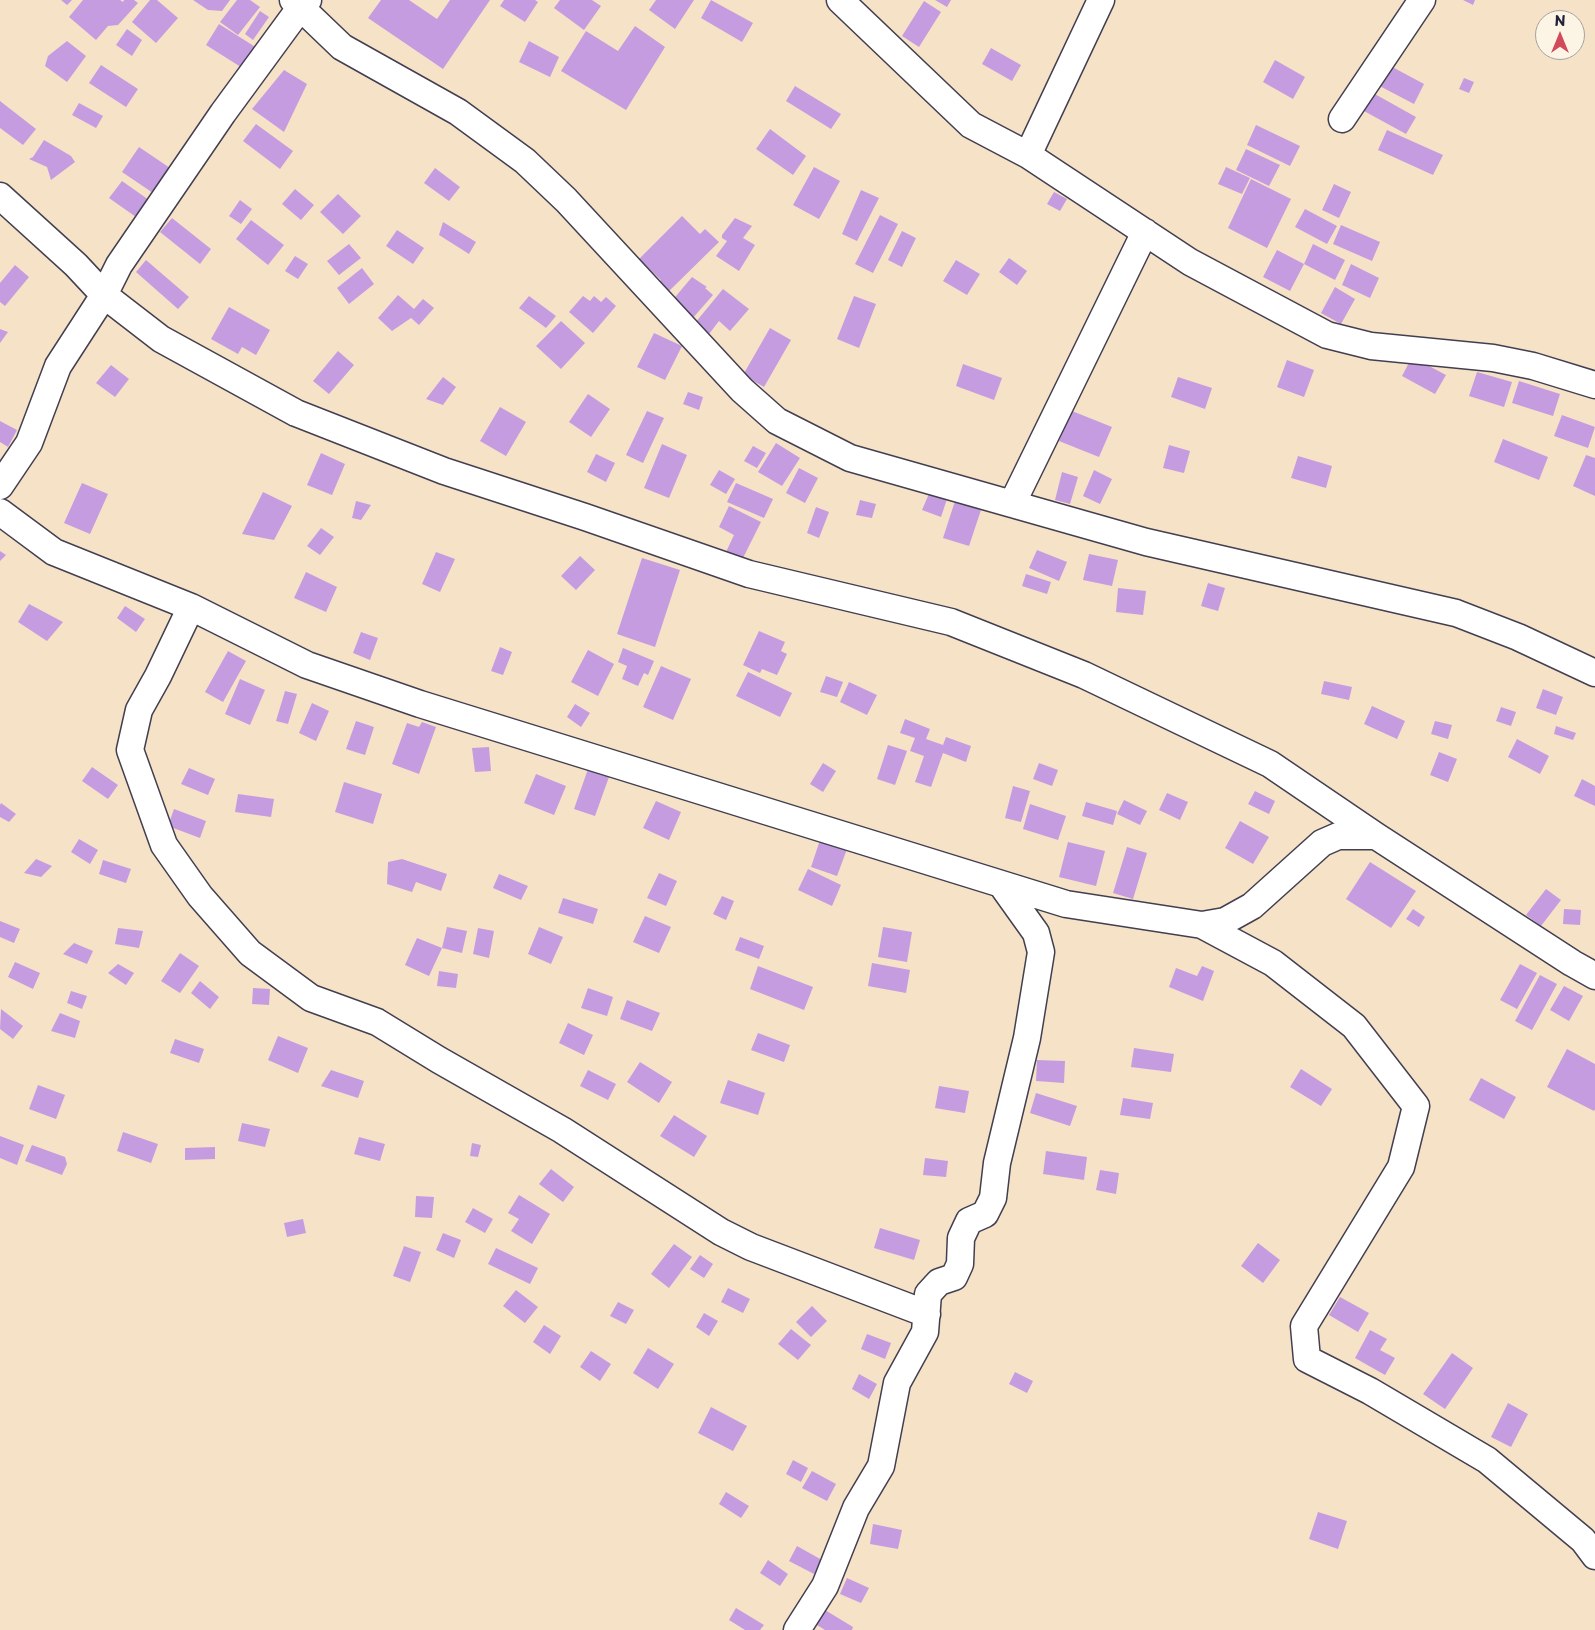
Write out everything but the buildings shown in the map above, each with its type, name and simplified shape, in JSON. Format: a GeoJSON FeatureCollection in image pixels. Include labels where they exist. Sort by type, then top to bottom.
{"type":"FeatureCollection","features":[{"type":"Feature","properties":{"kind":"street"},"geometry":{"type":"LineString","coordinates":[[840,0],[971,125],[1028,155],[1190,262],[1327,335],[1371,346],[1493,358],[1533,366],[1595,385]]}},
{"type":"Feature","properties":{"kind":"street"},"geometry":{"type":"LineString","coordinates":[[1028,155],[1102,0]]}},
{"type":"Feature","properties":{"kind":"street"},"geometry":{"type":"LineString","coordinates":[[1342,119],[1422,0]]}},
{"type":"Feature","properties":{"kind":"street"},"geometry":{"type":"LineString","coordinates":[[0,486],[30,443],[58,366],[104,295],[119,265],[301,3],[342,47],[458,112],[525,161],[566,200],[742,390],[778,421],[850,458],[1146,542],[1456,613],[1518,637],[1595,673]]}},
{"type":"Feature","properties":{"kind":"street"},"geometry":{"type":"LineString","coordinates":[[0,196],[76,265],[104,295],[161,339],[296,413],[444,471],[585,517],[749,574],[951,622],[1084,675],[1270,764],[1376,836],[1595,976]]}},
{"type":"Feature","properties":{"kind":"street"},"geometry":{"type":"LineString","coordinates":[[1012,504],[1145,232]]}},
{"type":"Feature","properties":{"kind":"street"},"geometry":{"type":"LineString","coordinates":[[0,512],[54,552],[191,607],[307,665],[420,704],[1066,904],[1202,925],[1225,921],[1252,906],[1322,843],[1338,836],[1376,836]]}},
{"type":"Feature","properties":{"kind":"street"},"geometry":{"type":"LineString","coordinates":[[191,607],[158,676],[139,710],[130,750],[164,845],[200,896],[250,954],[311,998],[377,1022],[439,1060],[562,1130],[721,1232],[751,1247],[928,1314]]}},
{"type":"Feature","properties":{"kind":"street"},"geometry":{"type":"LineString","coordinates":[[797,1630],[825,1586],[856,1508],[881,1466],[897,1383],[925,1332],[928,1314],[928,1294],[939,1282],[954,1277],[960,1264],[961,1238],[969,1221],[985,1214],[993,1198],[997,1163],[1027,1038],[1041,952],[1036,933],[1001,884]]}},
{"type":"Feature","properties":{"kind":"street"},"geometry":{"type":"LineString","coordinates":[[1202,925],[1273,964],[1354,1026],[1416,1106],[1401,1167],[1304,1326],[1307,1359],[1370,1391],[1487,1460],[1583,1540],[1595,1556]]}}]}
